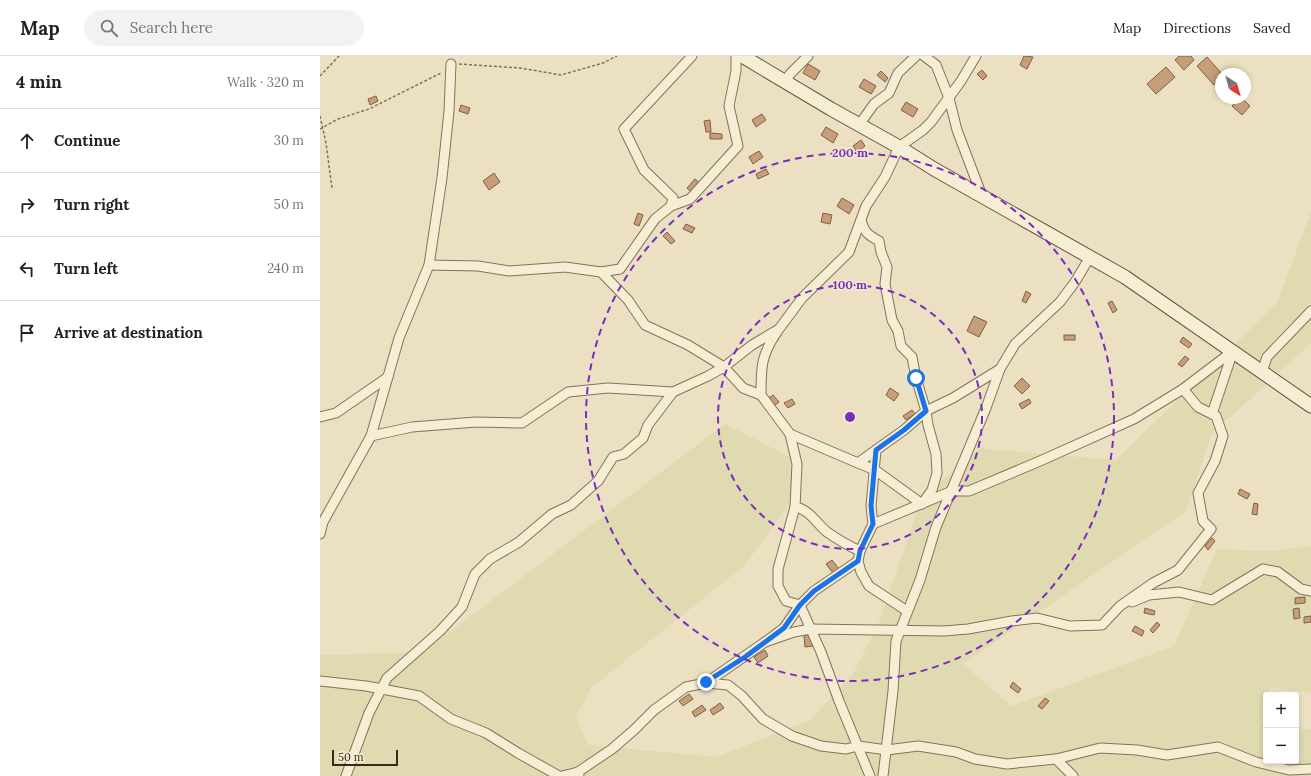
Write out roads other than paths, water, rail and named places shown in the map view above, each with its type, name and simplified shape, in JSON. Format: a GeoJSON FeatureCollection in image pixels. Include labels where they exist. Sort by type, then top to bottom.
{"type":"FeatureCollection","features":[{"type":"Feature","properties":{"kind":"main road"},"geometry":{"type":"LineString","coordinates":[[742,56],[899,147],[934,169],[1126,276],[1311,406]]}},
{"type":"Feature","properties":{"kind":"street"},"geometry":{"type":"LineString","coordinates":[[672,206],[673,198],[644,170],[624,129],[692,56]]}},
{"type":"Feature","properties":{"kind":"street"},"geometry":{"type":"LineString","coordinates":[[429,265],[478,266],[509,272],[565,267],[601,272],[620,269],[655,219],[672,206],[690,199],[738,146],[729,106],[736,71],[736,56]]}},
{"type":"Feature","properties":{"kind":"street"},"geometry":{"type":"LineString","coordinates":[[785,82],[790,74],[808,56]]}},
{"type":"Feature","properties":{"kind":"street"},"geometry":{"type":"LineString","coordinates":[[859,125],[874,104],[889,93],[898,73],[916,56]]}},
{"type":"Feature","properties":{"kind":"street"},"geometry":{"type":"LineString","coordinates":[[924,56],[936,65],[949,98],[957,130],[982,196]]}},
{"type":"Feature","properties":{"kind":"street"},"geometry":{"type":"LineString","coordinates":[[762,395],[761,368],[768,345],[802,298],[849,252],[866,206],[885,178],[899,147],[927,127],[949,98],[976,56]]}},
{"type":"Feature","properties":{"kind":"street"},"geometry":{"type":"LineString","coordinates":[[320,534],[323,522],[371,436],[399,338],[429,265],[442,178],[452,64]]}},
{"type":"Feature","properties":{"kind":"street"},"geometry":{"type":"LineString","coordinates":[[861,220],[869,235],[879,241],[881,252],[887,267],[885,284],[892,320],[898,331],[901,346],[912,357],[936,454],[937,473],[932,490],[922,504]]}},
{"type":"Feature","properties":{"kind":"street"},"geometry":{"type":"LineString","coordinates":[[883,776],[893,691],[896,641],[920,580],[936,527],[986,408],[1000,369],[1015,344],[1060,302],[1075,282],[1090,257]]}},
{"type":"Feature","properties":{"kind":"street"},"geometry":{"type":"LineString","coordinates":[[601,272],[628,300],[645,325],[688,345],[724,367],[744,388],[762,395],[790,434],[797,464],[795,508],[778,569],[778,586],[786,601],[800,605],[870,776]]}},
{"type":"Feature","properties":{"kind":"street"},"geometry":{"type":"LineString","coordinates":[[1262,372],[1267,357],[1311,311]]}},
{"type":"Feature","properties":{"kind":"street"},"geometry":{"type":"LineString","coordinates":[[371,436],[412,427],[476,422],[522,423],[568,392],[608,388],[673,392],[724,367],[752,345],[779,328]]}},
{"type":"Feature","properties":{"kind":"street"},"geometry":{"type":"LineString","coordinates":[[873,524],[952,491],[969,491],[1134,419],[1183,389],[1232,351]]}},
{"type":"Feature","properties":{"kind":"street"},"geometry":{"type":"LineString","coordinates":[[1212,414],[1232,351]]}},
{"type":"Feature","properties":{"kind":"street"},"geometry":{"type":"LineString","coordinates":[[858,463],[904,430],[926,411],[953,398],[1000,369]]}},
{"type":"Feature","properties":{"kind":"street"},"geometry":{"type":"LineString","coordinates":[[320,417],[336,413],[388,377]]}},
{"type":"Feature","properties":{"kind":"street"},"geometry":{"type":"LineString","coordinates":[[765,642],[794,632],[811,629],[900,629],[944,631],[968,629],[1037,618],[1070,626],[1102,625],[1120,606],[1153,583],[1178,570],[1211,529],[1203,521],[1198,493],[1215,461],[1223,436],[1216,416],[1198,407],[1183,389]]}},
{"type":"Feature","properties":{"kind":"street"},"geometry":{"type":"LineString","coordinates":[[346,776],[369,713],[387,678],[440,631],[462,607],[475,574],[490,559],[519,542],[552,514],[571,505],[598,481],[613,457],[624,454],[643,438],[648,425],[673,392]]}},
{"type":"Feature","properties":{"kind":"street"},"geometry":{"type":"LineString","coordinates":[[790,434],[875,470],[922,504]]}},
{"type":"Feature","properties":{"kind":"street"},"geometry":{"type":"LineString","coordinates":[[876,450],[871,506],[873,524],[860,551],[858,561],[861,572],[869,586],[907,612]]}},
{"type":"Feature","properties":{"kind":"street"},"geometry":{"type":"LineString","coordinates":[[795,508],[810,514],[826,531],[860,551]]}},
{"type":"Feature","properties":{"kind":"street"},"geometry":{"type":"LineString","coordinates":[[320,681],[366,686],[419,696],[452,719],[486,733],[518,753],[560,776],[578,774],[612,749],[654,710],[686,687],[706,682],[784,628],[800,605],[814,591],[858,561]]}},
{"type":"Feature","properties":{"kind":"street"},"geometry":{"type":"LineString","coordinates":[[1120,606],[1149,595],[1179,592],[1212,600],[1263,569],[1278,572],[1301,589],[1311,591]]}},
{"type":"Feature","properties":{"kind":"street"},"geometry":{"type":"LineString","coordinates":[[706,682],[728,685],[742,696],[763,718],[792,736],[827,747],[846,749],[858,746],[887,750],[918,746],[956,752],[975,759],[1007,764],[1056,759],[1100,748],[1137,750],[1167,755],[1218,747],[1256,762],[1289,770],[1311,769]]}},
{"type":"Feature","properties":{"kind":"street"},"geometry":{"type":"LineString","coordinates":[[1056,759],[1073,776]]}}]}
